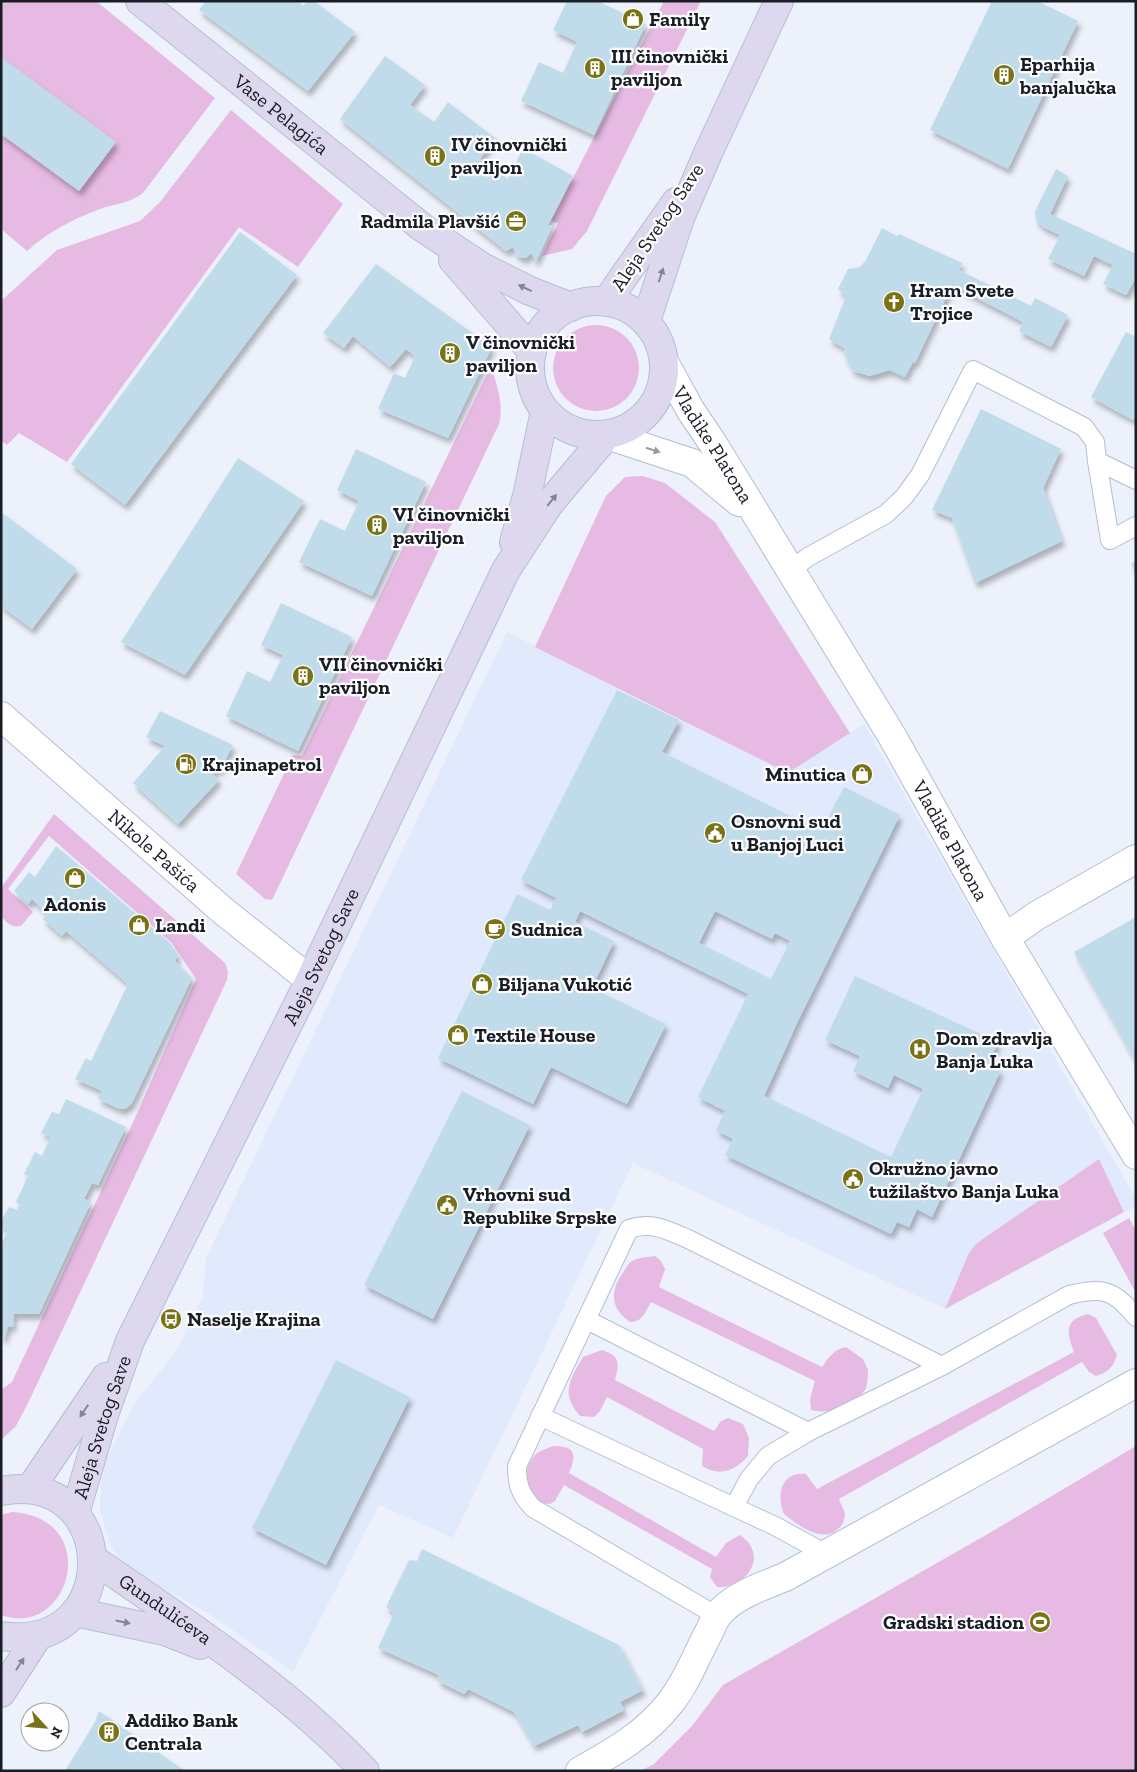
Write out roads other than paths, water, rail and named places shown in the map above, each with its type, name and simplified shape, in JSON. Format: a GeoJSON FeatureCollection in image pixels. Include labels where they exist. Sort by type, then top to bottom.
{"type":"FeatureCollection","features":[{"type":"Feature","properties":{"kind":"main road","name":"Vase Pelagića"},"geometry":{"type":"LineString","coordinates":[[140,1],[423,228],[484,268],[530,291],[571,307]]}},
{"type":"Feature","properties":{"kind":"main road","name":"Aleja Svetog Save"},"geometry":{"type":"LineString","coordinates":[[646,322],[680,218],[708,152],[779,1]]}},
{"type":"Feature","properties":{"kind":"main road","name":"Aleja Svetog Save"},"geometry":{"type":"LineString","coordinates":[[606,302],[708,152]]}},
{"type":"Feature","properties":{"kind":"main road","name":"Vase Pelagića"},"geometry":{"type":"LineString","coordinates":[[423,228],[473,280],[532,351]]}},
{"type":"Feature","properties":{"kind":"main road"},"geometry":{"type":"LineString","coordinates":[[584,302],[606,302],[626,307],[646,322],[658,340],[664,362],[663,385],[654,405],[641,420],[625,430],[606,435],[587,435],[569,430],[545,410],[536,397],[532,382],[532,351],[548,322],[571,307],[584,302]]}},
{"type":"Feature","properties":{"kind":"main road","name":"Aleja Svetog Save"},"geometry":{"type":"LineString","coordinates":[[506,570],[527,496],[545,410]]}},
{"type":"Feature","properties":{"kind":"main road","name":"Aleja Svetog Save"},"geometry":{"type":"LineString","coordinates":[[74,1513],[104,1415],[130,1341],[310,980],[506,570],[549,504],[606,435]]}},
{"type":"Feature","properties":{"kind":"main road","name":"Aleja Svetog Save"},"geometry":{"type":"LineString","coordinates":[[30,1489],[130,1341]]}},
{"type":"Feature","properties":{"kind":"main road"},"geometry":{"type":"LineString","coordinates":[[1,1491],[30,1489],[53,1496],[74,1513],[84,1527],[93,1560],[90,1588],[75,1612],[58,1627],[38,1636],[16,1638],[1,1636]]}},
{"type":"Feature","properties":{"kind":"main road","name":"Gundulićeva"},"geometry":{"type":"LineString","coordinates":[[93,1560],[237,1659],[318,1723],[365,1771]]}},
{"type":"Feature","properties":{"kind":"main road","name":"Gundulićeva"},"geometry":{"type":"LineString","coordinates":[[75,1612],[164,1632],[237,1659]]}},
{"type":"Feature","properties":{"kind":"main road"},"geometry":{"type":"LineString","coordinates":[[1,1693],[38,1636]]}},
{"type":"Feature","properties":{"kind":"street","name":"Vladike Platona"},"geometry":{"type":"LineString","coordinates":[[664,362],[691,411],[791,570],[927,796],[1006,938],[1136,1155]]}},
{"type":"Feature","properties":{"kind":"street","name":"Vladike Platona"},"geometry":{"type":"LineString","coordinates":[[606,435],[692,463],[723,486],[763,526]]}},
{"type":"Feature","properties":{"kind":"street","name":"Nikole Pašića"},"geometry":{"type":"LineString","coordinates":[[1,716],[229,916],[310,980]]}},
{"type":"Feature","properties":{"kind":"street"},"geometry":{"type":"LineString","coordinates":[[1006,938],[1036,916],[1136,859]]}},
{"type":"Feature","properties":{"kind":"street"},"geometry":{"type":"LineString","coordinates":[[580,1771],[646,1730],[684,1684],[717,1616],[732,1603],[826,1554],[1136,1383]]}},
{"type":"Feature","properties":{"kind":"lane"},"geometry":{"type":"LineString","coordinates":[[791,570],[808,557],[886,514],[904,497],[920,475],[973,370],[1084,427],[1094,442],[1110,540],[1136,526]]}},
{"type":"Feature","properties":{"kind":"lane"},"geometry":{"type":"LineString","coordinates":[[1097,461],[1136,480]]}},
{"type":"Feature","properties":{"kind":"lane"},"geometry":{"type":"LineString","coordinates":[[717,1616],[532,1508],[522,1497],[517,1483],[517,1466],[629,1229],[641,1224],[654,1225],[688,1239],[942,1366]]}},
{"type":"Feature","properties":{"kind":"lane"},"geometry":{"type":"LineString","coordinates":[[734,1507],[749,1479],[768,1456],[808,1432],[942,1366],[1069,1295],[1090,1290],[1106,1291],[1122,1300],[1136,1317]]}},
{"type":"Feature","properties":{"kind":"lane"},"geometry":{"type":"LineString","coordinates":[[587,1320],[808,1432]]}},
{"type":"Feature","properties":{"kind":"lane"},"geometry":{"type":"LineString","coordinates":[[540,1416],[777,1526],[826,1554]]}},
{"type":"Feature","properties":{"kind":"place","name":"Family"},"geometry":{"type":"Point","coordinates":[633,19]}},
{"type":"Feature","properties":{"kind":"place","name":"III činovnički paviljon"},"geometry":{"type":"Point","coordinates":[595,68]}},
{"type":"Feature","properties":{"kind":"place","name":"Eparhija banjalučka"},"geometry":{"type":"Point","coordinates":[1004,75]}},
{"type":"Feature","properties":{"kind":"place","name":"IV činovnički paviljon"},"geometry":{"type":"Point","coordinates":[435,156]}},
{"type":"Feature","properties":{"kind":"place","name":"Radmila Plavšić"},"geometry":{"type":"Point","coordinates":[516,221]}},
{"type":"Feature","properties":{"kind":"place","name":"Hram Svete Trojice"},"geometry":{"type":"Point","coordinates":[894,302]}},
{"type":"Feature","properties":{"kind":"place","name":"V činovnički paviljon"},"geometry":{"type":"Point","coordinates":[450,353]}},
{"type":"Feature","properties":{"kind":"place","name":"VI činovnički paviljon"},"geometry":{"type":"Point","coordinates":[377,525]}},
{"type":"Feature","properties":{"kind":"place","name":"VII činovnički paviljon"},"geometry":{"type":"Point","coordinates":[303,676]}},
{"type":"Feature","properties":{"kind":"place","name":"Krajinapetrol"},"geometry":{"type":"Point","coordinates":[186,764]}},
{"type":"Feature","properties":{"kind":"place","name":"Minutica"},"geometry":{"type":"Point","coordinates":[862,774]}},
{"type":"Feature","properties":{"kind":"place","name":"Osnovni sud u Banjoj Luci"},"geometry":{"type":"Point","coordinates":[715,833]}},
{"type":"Feature","properties":{"kind":"place","name":"Adonis"},"geometry":{"type":"Point","coordinates":[75,878]}},
{"type":"Feature","properties":{"kind":"place","name":"Landi"},"geometry":{"type":"Point","coordinates":[139,925]}},
{"type":"Feature","properties":{"kind":"place","name":"Sudnica"},"geometry":{"type":"Point","coordinates":[495,929]}},
{"type":"Feature","properties":{"kind":"place","name":"Biljana Vukotić"},"geometry":{"type":"Point","coordinates":[482,984]}},
{"type":"Feature","properties":{"kind":"place","name":"Textile House"},"geometry":{"type":"Point","coordinates":[458,1035]}},
{"type":"Feature","properties":{"kind":"place","name":"Dom zdravlja Banja Luka"},"geometry":{"type":"Point","coordinates":[920,1049]}},
{"type":"Feature","properties":{"kind":"place","name":"Okružno javno tužilaštvo Banja Luka"},"geometry":{"type":"Point","coordinates":[853,1179]}},
{"type":"Feature","properties":{"kind":"place","name":"Vrhovni sud Republike Srpske"},"geometry":{"type":"Point","coordinates":[447,1205]}},
{"type":"Feature","properties":{"kind":"place","name":"Naselje Krajina"},"geometry":{"type":"Point","coordinates":[171,1319]}},
{"type":"Feature","properties":{"kind":"place","name":"Gradski stadion"},"geometry":{"type":"Point","coordinates":[1040,1622]}},
{"type":"Feature","properties":{"kind":"place","name":"Addiko Bank Centrala"},"geometry":{"type":"Point","coordinates":[109,1732]}}]}
